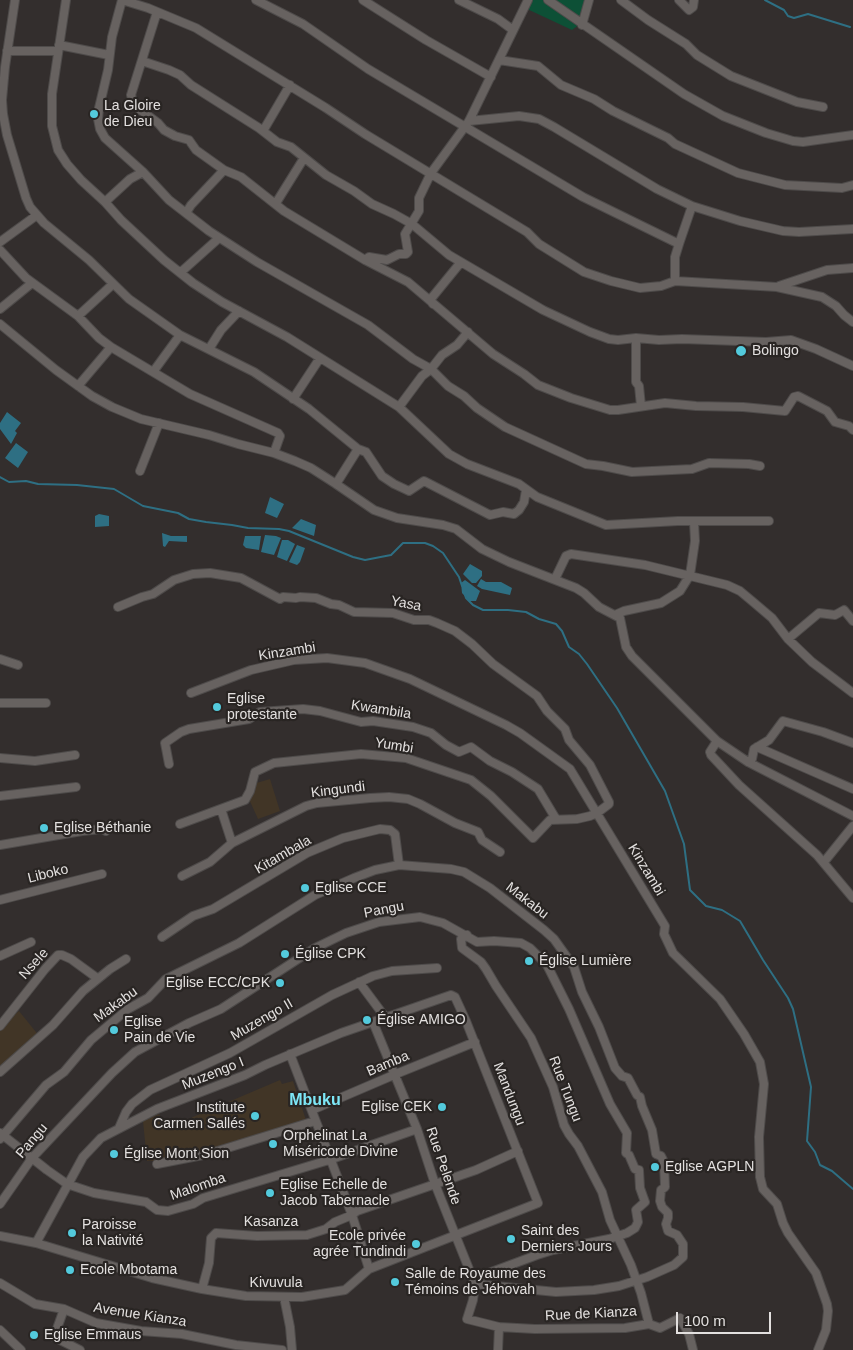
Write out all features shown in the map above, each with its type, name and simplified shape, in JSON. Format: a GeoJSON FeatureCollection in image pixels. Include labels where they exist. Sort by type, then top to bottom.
{"type":"FeatureCollection","features":[{"type":"Feature","properties":{"kind":"street"},"geometry":{"type":"LineString","coordinates":[[15,0],[2,100],[5,127],[26,198],[37,215],[89,260],[129,299],[180,335],[254,372],[323,419],[358,449],[366,452],[382,476],[394,484],[409,491],[424,481],[490,515],[503,512],[514,514],[519,510],[526,497],[526,490]]}},
{"type":"Feature","properties":{"kind":"street"},"geometry":{"type":"LineString","coordinates":[[66,0],[52,94],[52,126],[58,150],[81,180],[140,238],[193,283],[287,337],[399,408],[449,454],[467,464],[519,484],[537,497],[606,525],[678,521],[770,521]]}},
{"type":"Feature","properties":{"kind":"street"},"geometry":{"type":"LineString","coordinates":[[760,466],[709,463],[692,469],[632,472],[586,464],[504,427],[448,386],[431,369],[413,359],[355,317],[265,267],[219,238],[169,200],[143,172],[105,138],[100,129],[98,115],[112,37],[122,0],[196,28],[527,232],[538,244],[584,272],[640,288],[661,286],[676,281],[777,287],[822,297],[836,306],[853,322]]}},
{"type":"Feature","properties":{"kind":"street"},"geometry":{"type":"LineString","coordinates":[[256,0],[303,24],[368,69],[467,123],[583,197],[679,244]]}},
{"type":"Feature","properties":{"kind":"street"},"geometry":{"type":"LineString","coordinates":[[363,0],[426,40],[491,76]]}},
{"type":"Feature","properties":{"kind":"street"},"geometry":{"type":"LineString","coordinates":[[459,0],[498,18],[512,30]]}},
{"type":"Feature","properties":{"kind":"street"},"geometry":{"type":"LineString","coordinates":[[365,260],[369,257],[387,260],[399,254],[406,254],[408,250],[405,234],[419,210],[419,198],[431,173],[467,123],[528,0]]}},
{"type":"Feature","properties":{"kind":"street"},"geometry":{"type":"LineString","coordinates":[[548,0],[684,94],[723,116],[766,133],[793,141],[803,142],[853,135]]}},
{"type":"Feature","properties":{"kind":"street"},"geometry":{"type":"LineString","coordinates":[[582,24],[589,0]]}},
{"type":"Feature","properties":{"kind":"street"},"geometry":{"type":"LineString","coordinates":[[621,0],[686,44],[697,55],[732,76],[797,102],[822,106]]}},
{"type":"Feature","properties":{"kind":"street"},"geometry":{"type":"LineString","coordinates":[[678,0],[691,10],[694,0]]}},
{"type":"Feature","properties":{"kind":"street"},"geometry":{"type":"LineString","coordinates":[[157,12],[131,95],[143,113],[158,123],[164,130],[189,140],[196,150],[224,170],[242,177],[284,211],[365,260],[408,282],[493,354],[546,389],[610,410],[665,403],[696,406],[750,407],[785,411],[796,396],[827,411],[835,422],[849,426],[853,430]]}},
{"type":"Feature","properties":{"kind":"street"},"geometry":{"type":"LineString","coordinates":[[7,51],[58,48],[109,55]]}},
{"type":"Feature","properties":{"kind":"street"},"geometry":{"type":"LineString","coordinates":[[499,60],[538,66],[561,85],[594,99],[668,138],[675,144],[738,173],[773,183],[794,186],[842,188],[853,185]]}},
{"type":"Feature","properties":{"kind":"street"},"geometry":{"type":"LineString","coordinates":[[142,62],[169,70],[180,76],[279,143],[291,147],[326,175],[356,192],[372,204],[412,224],[461,262],[544,310],[590,332],[609,339],[636,338],[766,342],[791,340],[853,366]]}},
{"type":"Feature","properties":{"kind":"street"},"geometry":{"type":"LineString","coordinates":[[263,131],[290,85]]}},
{"type":"Feature","properties":{"kind":"street"},"geometry":{"type":"LineString","coordinates":[[467,123],[519,116],[539,120],[554,127],[657,189],[692,206],[740,221],[783,231],[853,229]]}},
{"type":"Feature","properties":{"kind":"street"},"geometry":{"type":"LineString","coordinates":[[276,204],[304,158]]}},
{"type":"Feature","properties":{"kind":"street"},"geometry":{"type":"LineString","coordinates":[[186,213],[191,205],[224,170]]}},
{"type":"Feature","properties":{"kind":"street"},"geometry":{"type":"LineString","coordinates":[[105,202],[130,179],[143,172]]}},
{"type":"Feature","properties":{"kind":"street"},"geometry":{"type":"LineString","coordinates":[[676,281],[676,257],[692,206]]}},
{"type":"Feature","properties":{"kind":"street"},"geometry":{"type":"LineString","coordinates":[[0,242],[37,215]]}},
{"type":"Feature","properties":{"kind":"street"},"geometry":{"type":"LineString","coordinates":[[181,272],[219,238]]}},
{"type":"Feature","properties":{"kind":"street"},"geometry":{"type":"LineString","coordinates":[[0,250],[32,283],[78,316],[99,338],[111,346],[190,394],[278,433],[280,436],[274,453]]}},
{"type":"Feature","properties":{"kind":"street"},"geometry":{"type":"LineString","coordinates":[[434,305],[430,300],[461,262]]}},
{"type":"Feature","properties":{"kind":"street"},"geometry":{"type":"LineString","coordinates":[[777,287],[827,270],[853,268]]}},
{"type":"Feature","properties":{"kind":"street"},"geometry":{"type":"LineString","coordinates":[[0,309],[32,283]]}},
{"type":"Feature","properties":{"kind":"street"},"geometry":{"type":"LineString","coordinates":[[78,316],[113,284]]}},
{"type":"Feature","properties":{"kind":"street"},"geometry":{"type":"LineString","coordinates":[[209,348],[221,330],[239,311]]}},
{"type":"Feature","properties":{"kind":"street"},"geometry":{"type":"LineString","coordinates":[[0,324],[78,386],[112,408],[141,419],[202,433],[274,453],[311,468],[374,510],[397,518],[443,525],[456,529],[482,549],[509,562],[576,588],[599,607],[620,618],[626,647],[632,656],[717,741],[748,762],[853,816]]}},
{"type":"Feature","properties":{"kind":"street"},"geometry":{"type":"LineString","coordinates":[[399,408],[422,376],[431,369],[442,355],[457,345],[468,332]]}},
{"type":"Feature","properties":{"kind":"street"},"geometry":{"type":"LineString","coordinates":[[153,372],[180,335]]}},
{"type":"Feature","properties":{"kind":"street"},"geometry":{"type":"LineString","coordinates":[[636,338],[636,382],[640,392],[641,406]]}},
{"type":"Feature","properties":{"kind":"street"},"geometry":{"type":"LineString","coordinates":[[78,386],[111,346]]}},
{"type":"Feature","properties":{"kind":"street"},"geometry":{"type":"LineString","coordinates":[[293,399],[320,358]]}},
{"type":"Feature","properties":{"kind":"street"},"geometry":{"type":"LineString","coordinates":[[140,471],[159,423]]}},
{"type":"Feature","properties":{"kind":"street"},"geometry":{"type":"LineString","coordinates":[[336,484],[358,449]]}},
{"type":"Feature","properties":{"kind":"street"},"geometry":{"type":"LineString","coordinates":[[615,615],[624,611],[660,604],[680,591],[690,575],[695,541],[694,522]]}},
{"type":"Feature","properties":{"kind":"street"},"geometry":{"type":"LineString","coordinates":[[555,579],[566,556],[571,554],[645,565],[727,585],[740,591],[772,618],[788,639],[819,668],[853,693]]}},
{"type":"Feature","properties":{"kind":"street","name":"Yasa"},"geometry":{"type":"LineString","coordinates":[[118,607],[153,594],[174,580],[193,574],[210,573],[240,578],[280,599],[283,597],[316,598],[354,612],[393,613],[414,620],[429,620],[448,627],[472,644],[493,664],[537,696],[547,711],[565,729],[570,740],[590,765],[609,802],[597,814]]}},
{"type":"Feature","properties":{"kind":"street"},"geometry":{"type":"LineString","coordinates":[[788,639],[819,613],[835,615],[844,610],[853,620]]}},
{"type":"Feature","properties":{"kind":"street","name":"Kinzambi"},"geometry":{"type":"LineString","coordinates":[[192,692],[251,670],[294,660],[327,658],[365,663],[410,679],[520,733],[570,769],[665,926],[664,934],[673,953],[716,995],[744,1034],[760,1062],[764,1084],[759,1137],[760,1177],[763,1189],[777,1204],[788,1233],[816,1272],[827,1304],[826,1330],[818,1350]]}},
{"type":"Feature","properties":{"kind":"street"},"geometry":{"type":"LineString","coordinates":[[0,660],[18,665]]}},
{"type":"Feature","properties":{"kind":"street"},"geometry":{"type":"LineString","coordinates":[[0,703],[46,703]]}},
{"type":"Feature","properties":{"kind":"street","name":"Kwambila"},"geometry":{"type":"LineString","coordinates":[[169,764],[165,743],[189,729],[249,719],[260,712],[303,709],[320,711],[361,722],[374,721],[413,727],[431,733],[446,745],[460,752],[471,747],[490,761],[512,772],[538,789],[556,819]]}},
{"type":"Feature","properties":{"kind":"street"},"geometry":{"type":"LineString","coordinates":[[748,762],[752,759],[754,749],[769,740],[780,722],[783,721],[853,743]]}},
{"type":"Feature","properties":{"kind":"street"},"geometry":{"type":"LineString","coordinates":[[717,741],[710,752],[711,755],[739,785],[824,862],[853,898]]}},
{"type":"Feature","properties":{"kind":"street"},"geometry":{"type":"LineString","coordinates":[[757,747],[853,789]]}},
{"type":"Feature","properties":{"kind":"street","name":"Yumbi"},"geometry":{"type":"LineString","coordinates":[[180,824],[245,800],[250,791],[255,772],[274,763],[371,754],[406,758],[475,782],[533,838],[546,823],[556,819]]}},
{"type":"Feature","properties":{"kind":"street"},"geometry":{"type":"LineString","coordinates":[[0,758],[35,761],[75,755]]}},
{"type":"Feature","properties":{"kind":"street"},"geometry":{"type":"LineString","coordinates":[[0,796],[76,787]]}},
{"type":"Feature","properties":{"kind":"street","name":"Kingundi"},"geometry":{"type":"LineString","coordinates":[[182,876],[210,862],[232,843],[312,804],[389,797],[408,799],[455,823],[478,832],[482,840],[500,852]]}},
{"type":"Feature","properties":{"kind":"street"},"geometry":{"type":"LineString","coordinates":[[221,809],[232,843]]}},
{"type":"Feature","properties":{"kind":"street"},"geometry":{"type":"LineString","coordinates":[[556,819],[577,819],[597,814]]}},
{"type":"Feature","properties":{"kind":"street"},"geometry":{"type":"LineString","coordinates":[[824,862],[853,826]]}},
{"type":"Feature","properties":{"kind":"street"},"geometry":{"type":"LineString","coordinates":[[0,844],[82,831],[102,829],[106,831]]}},
{"type":"Feature","properties":{"kind":"street","name":"Kitambala"},"geometry":{"type":"LineString","coordinates":[[162,937],[193,916],[213,909],[307,853],[343,838],[380,829],[390,830],[395,834],[399,865]]}},
{"type":"Feature","properties":{"kind":"street","name":"Makabu"},"geometry":{"type":"LineString","coordinates":[[1,1136],[46,1085],[64,1072],[91,1040],[128,1009],[148,998],[166,979],[239,943],[322,891],[375,870],[399,865],[415,865],[464,872],[490,888],[544,930],[554,939],[574,967],[582,992],[599,1027],[615,1068],[622,1076],[628,1078],[640,1097],[652,1130],[656,1154],[664,1162],[666,1187],[661,1190],[660,1201],[668,1214],[666,1224],[668,1231],[677,1235],[683,1244],[683,1257],[680,1261],[636,1281],[619,1286],[556,1292],[475,1284]]}},
{"type":"Feature","properties":{"kind":"street","name":"Liboko"},"geometry":{"type":"LineString","coordinates":[[0,900],[102,874]]}},
{"type":"Feature","properties":{"kind":"street","name":"Pangu"},"geometry":{"type":"LineString","coordinates":[[0,1204],[32,1158],[112,1073],[136,1052],[189,1023],[221,1009],[315,948],[346,932],[367,925],[412,917],[436,920],[481,943],[494,941],[521,943],[530,948],[547,965],[569,1008],[610,1104],[627,1133],[626,1153],[629,1155],[635,1169],[638,1170],[640,1188],[645,1202],[636,1210],[638,1222],[636,1228],[617,1236]]}},
{"type":"Feature","properties":{"kind":"street","name":"Rue Tungu"},"geometry":{"type":"LineString","coordinates":[[467,935],[461,940],[462,948],[482,962],[531,1038],[552,1087],[564,1125],[578,1146],[602,1192],[617,1236],[631,1265],[646,1306],[649,1324]]}},
{"type":"Feature","properties":{"kind":"street"},"geometry":{"type":"LineString","coordinates":[[0,956],[31,942]]}},
{"type":"Feature","properties":{"kind":"street","name":"Nsele"},"geometry":{"type":"LineString","coordinates":[[0,1026],[58,955],[71,959],[97,978]]}},
{"type":"Feature","properties":{"kind":"street"},"geometry":{"type":"LineString","coordinates":[[0,1072],[53,1025],[97,978],[126,960]]}},
{"type":"Feature","properties":{"kind":"street","name":"Muzengo II"},"geometry":{"type":"LineString","coordinates":[[119,1128],[132,1104],[150,1090],[230,1052],[359,982],[392,971],[437,968]]}},
{"type":"Feature","properties":{"kind":"street"},"geometry":{"type":"LineString","coordinates":[[359,982],[385,1017]]}},
{"type":"Feature","properties":{"kind":"street","name":"Muzengo I"},"geometry":{"type":"LineString","coordinates":[[36,1243],[84,1158],[101,1138],[158,1110],[244,1076],[290,1054],[385,1017],[453,996]]}},
{"type":"Feature","properties":{"kind":"street","name":"Mandungu"},"geometry":{"type":"LineString","coordinates":[[453,996],[475,1042],[538,1204]]}},
{"type":"Feature","properties":{"kind":"street","name":"Rue Pelende"},"geometry":{"type":"LineString","coordinates":[[373,1022],[396,1074],[435,1184],[475,1284]]}},
{"type":"Feature","properties":{"kind":"street","name":"Bamba"},"geometry":{"type":"LineString","coordinates":[[312,1110],[475,1042]]}},
{"type":"Feature","properties":{"kind":"street"},"geometry":{"type":"LineString","coordinates":[[290,1054],[329,1160],[352,1215],[369,1269]]}},
{"type":"Feature","properties":{"kind":"street"},"geometry":{"type":"LineString","coordinates":[[157,1164],[208,1154],[315,1121]]}},
{"type":"Feature","properties":{"kind":"street","name":"Malomba"},"geometry":{"type":"LineString","coordinates":[[1,1136],[68,1184],[94,1193],[146,1202],[158,1210],[168,1211],[193,1204],[203,1198],[329,1160],[417,1129]]}},
{"type":"Feature","properties":{"kind":"street","name":"Kasanza"},"geometry":{"type":"LineString","coordinates":[[202,1289],[209,1263],[212,1238],[216,1233],[257,1236],[307,1235],[326,1229],[357,1211],[476,1170],[518,1151]]}},
{"type":"Feature","properties":{"kind":"street","name":"Kivuvula"},"geometry":{"type":"LineString","coordinates":[[0,1236],[36,1243],[152,1278],[202,1289],[246,1296],[302,1297],[345,1290],[369,1269],[538,1204]]}},
{"type":"Feature","properties":{"kind":"street"},"geometry":{"type":"LineString","coordinates":[[475,1284],[478,1277],[537,1255],[617,1236]]}},
{"type":"Feature","properties":{"kind":"street","name":"Avenue Kianza"},"geometry":{"type":"LineString","coordinates":[[0,1283],[35,1304],[64,1309],[96,1323],[141,1331],[182,1334],[236,1345],[282,1350]]}},
{"type":"Feature","properties":{"kind":"street","name":"Rue de Kianza"},"geometry":{"type":"LineString","coordinates":[[475,1284],[473,1300],[467,1320],[499,1327],[535,1329],[609,1328],[649,1324],[660,1328],[680,1318],[689,1334],[694,1350]]}},
{"type":"Feature","properties":{"kind":"street"},"geometry":{"type":"LineString","coordinates":[[284,1298],[290,1326],[292,1350]]}},
{"type":"Feature","properties":{"kind":"street"},"geometry":{"type":"LineString","coordinates":[[64,1309],[54,1337],[80,1350]]}},
{"type":"Feature","properties":{"kind":"street"},"geometry":{"type":"LineString","coordinates":[[498,1350],[499,1327]]}},
{"type":"Feature","properties":{"kind":"street"},"geometry":{"type":"LineString","coordinates":[[0,1330],[21,1350]]}},
{"type":"Feature","properties":{"kind":"shaded area"},"geometry":{"type":"Polygon","coordinates":[[[270,779],[280,811],[258,819],[248,797],[253,784],[270,779]]]}},
{"type":"Feature","properties":{"kind":"shaded area"},"geometry":{"type":"Polygon","coordinates":[[[19,1011],[40,1037],[0,1072],[0,1026],[19,1011]]]}},
{"type":"Feature","properties":{"kind":"shaded area","name":"Institute Carmen Sallés"},"geometry":{"type":"Polygon","coordinates":[[[280,1080],[282,1084],[293,1081],[306,1120],[186,1156],[147,1161],[143,1121],[159,1114],[167,1128],[280,1080]]]}},
{"type":"Feature","properties":{"kind":"green space"},"geometry":{"type":"Polygon","coordinates":[[[528,0],[588,0],[580,24],[572,30],[525,8],[528,0]]]}},
{"type":"Feature","properties":{"kind":"water"},"geometry":{"type":"Polygon","coordinates":[[[7,412],[21,423],[15,431],[17,433],[11,444],[0,429],[0,423],[7,412]]]}},
{"type":"Feature","properties":{"kind":"water"},"geometry":{"type":"Polygon","coordinates":[[[16,443],[28,452],[18,468],[5,458],[16,443]]]}},
{"type":"Feature","properties":{"kind":"water"},"geometry":{"type":"Polygon","coordinates":[[[270,497],[284,504],[277,518],[265,513],[270,497]]]}},
{"type":"Feature","properties":{"kind":"water"},"geometry":{"type":"Polygon","coordinates":[[[99,514],[109,516],[109,526],[95,527],[95,516],[99,514]]]}},
{"type":"Feature","properties":{"kind":"water"},"geometry":{"type":"Polygon","coordinates":[[[301,519],[316,525],[314,536],[292,528],[301,519]]]}},
{"type":"Feature","properties":{"kind":"water"},"geometry":{"type":"Polygon","coordinates":[[[162,533],[171,536],[187,536],[187,542],[169,541],[165,547],[163,546],[162,533]]]}},
{"type":"Feature","properties":{"kind":"water"},"geometry":{"type":"Polygon","coordinates":[[[265,535],[281,538],[274,555],[261,552],[265,535]]]}},
{"type":"Feature","properties":{"kind":"water"},"geometry":{"type":"Polygon","coordinates":[[[245,536],[261,536],[259,550],[246,548],[243,545],[245,536]]]}},
{"type":"Feature","properties":{"kind":"water"},"geometry":{"type":"Polygon","coordinates":[[[282,540],[288,540],[295,544],[287,561],[277,557],[282,540]]]}},
{"type":"Feature","properties":{"kind":"water"},"geometry":{"type":"Polygon","coordinates":[[[297,545],[305,548],[297,565],[289,562],[297,545]]]}},
{"type":"Feature","properties":{"kind":"water"},"geometry":{"type":"Polygon","coordinates":[[[470,564],[482,571],[482,576],[476,583],[472,583],[463,574],[470,564]]]}},
{"type":"Feature","properties":{"kind":"water"},"geometry":{"type":"Polygon","coordinates":[[[481,579],[486,582],[501,582],[512,588],[510,595],[482,589],[477,586],[481,579]]]}},
{"type":"Feature","properties":{"kind":"water"},"geometry":{"type":"Polygon","coordinates":[[[465,580],[480,591],[476,601],[469,601],[462,593],[461,583],[465,580]]]}},
{"type":"Feature","properties":{"kind":"waterway"},"geometry":{"type":"LineString","coordinates":[[765,0],[784,10],[788,16],[794,18],[808,14],[850,27]]}},
{"type":"Feature","properties":{"kind":"waterway"},"geometry":{"type":"LineString","coordinates":[[0,477],[9,482],[26,481],[38,484],[77,485],[114,489],[143,506],[178,513],[189,519],[206,522],[289,531],[365,560],[391,555],[403,543],[425,543],[443,553],[459,577],[462,586]]}},
{"type":"Feature","properties":{"kind":"waterway"},"geometry":{"type":"LineString","coordinates":[[465,595],[473,605],[483,610],[526,612],[539,619],[556,624],[562,631],[569,647],[579,654],[587,664],[617,708],[665,791],[684,844],[690,890],[706,906],[722,910],[740,921],[788,998],[793,1009],[811,1087],[807,1141],[815,1152],[820,1165],[832,1171],[853,1189]]}},
{"type":"Feature","properties":{"kind":"place","name":"La Gloire de Dieu"},"geometry":{"type":"Point","coordinates":[94,114]}},
{"type":"Feature","properties":{"kind":"place","name":"Bolingo"},"geometry":{"type":"Point","coordinates":[741,351]}},
{"type":"Feature","properties":{"kind":"place","name":"Eglise protestante"},"geometry":{"type":"Point","coordinates":[217,707]}},
{"type":"Feature","properties":{"kind":"place","name":"Eglise Béthanie"},"geometry":{"type":"Point","coordinates":[44,828]}},
{"type":"Feature","properties":{"kind":"place","name":"Eglise CCE"},"geometry":{"type":"Point","coordinates":[305,888]}},
{"type":"Feature","properties":{"kind":"place","name":"Église CPK"},"geometry":{"type":"Point","coordinates":[285,954]}},
{"type":"Feature","properties":{"kind":"place","name":"Église Lumière"},"geometry":{"type":"Point","coordinates":[529,961]}},
{"type":"Feature","properties":{"kind":"place","name":"Eglise ECC/CPK"},"geometry":{"type":"Point","coordinates":[280,983]}},
{"type":"Feature","properties":{"kind":"place","name":"Église AMIGO"},"geometry":{"type":"Point","coordinates":[367,1020]}},
{"type":"Feature","properties":{"kind":"place","name":"Eglise Pain de Vie"},"geometry":{"type":"Point","coordinates":[114,1030]}},
{"type":"Feature","properties":{"kind":"place","name":"Eglise CEK"},"geometry":{"type":"Point","coordinates":[442,1107]}},
{"type":"Feature","properties":{"kind":"place","name":"Institute Carmen Sallés"},"geometry":{"type":"Point","coordinates":[255,1116]}},
{"type":"Feature","properties":{"kind":"place","name":"Orphelinat La Miséricorde Divine"},"geometry":{"type":"Point","coordinates":[273,1144]}},
{"type":"Feature","properties":{"kind":"place","name":"Église Mont Sion"},"geometry":{"type":"Point","coordinates":[114,1154]}},
{"type":"Feature","properties":{"kind":"place","name":"Eglise AGPLN"},"geometry":{"type":"Point","coordinates":[655,1167]}},
{"type":"Feature","properties":{"kind":"place","name":"Eglise Echelle de Jacob Tabernacle"},"geometry":{"type":"Point","coordinates":[270,1193]}},
{"type":"Feature","properties":{"kind":"place","name":"Paroisse la Nativité"},"geometry":{"type":"Point","coordinates":[72,1233]}},
{"type":"Feature","properties":{"kind":"place","name":"Saint des Derniers Jours"},"geometry":{"type":"Point","coordinates":[511,1239]}},
{"type":"Feature","properties":{"kind":"place","name":"Ecole privée agrée Tundindi"},"geometry":{"type":"Point","coordinates":[416,1244]}},
{"type":"Feature","properties":{"kind":"place","name":"Ecole Mbotama"},"geometry":{"type":"Point","coordinates":[70,1270]}},
{"type":"Feature","properties":{"kind":"place","name":"Salle de Royaume des Témoins de Jéhovah"},"geometry":{"type":"Point","coordinates":[395,1282]}},
{"type":"Feature","properties":{"kind":"place","name":"Eglise Emmaus"},"geometry":{"type":"Point","coordinates":[34,1335]}},
{"type":"Feature","properties":{"kind":"district","name":"Mbuku"},"geometry":{"type":"Point","coordinates":[315,1101]}}]}
